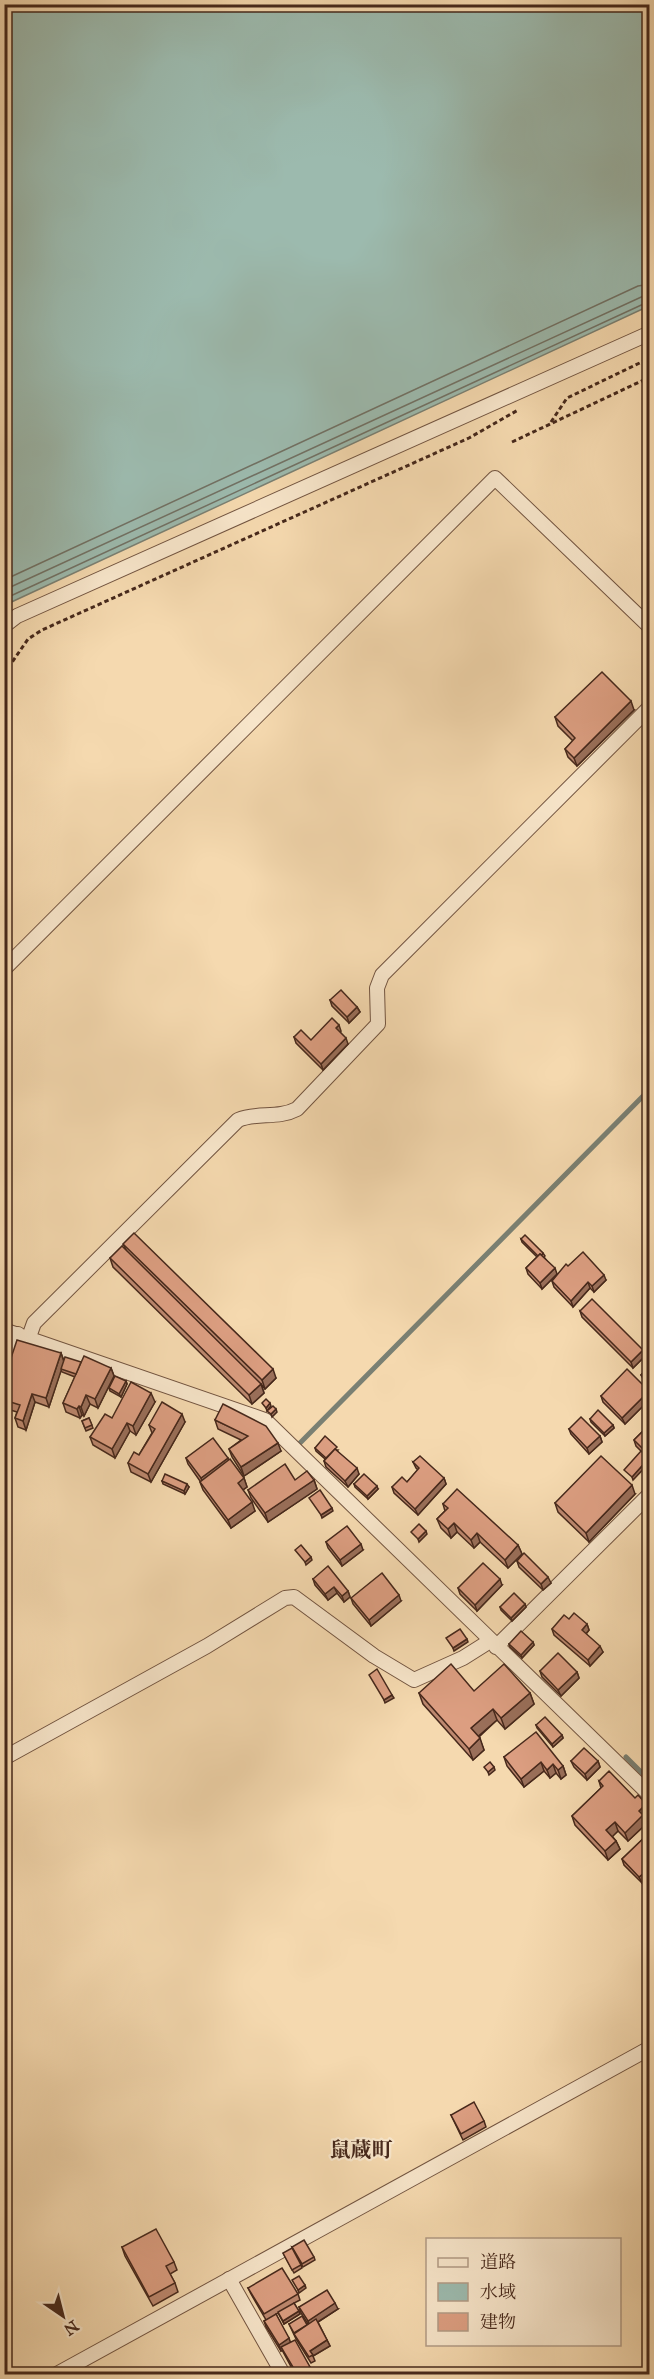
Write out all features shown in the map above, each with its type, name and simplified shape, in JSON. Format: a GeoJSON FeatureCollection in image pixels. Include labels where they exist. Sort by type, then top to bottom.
{"type":"FeatureCollection","features":[{"type":"Feature","properties":{"kind":"street"},"geometry":{"type":"LineString","coordinates":[[4,626],[17,616],[650,333]]}},
{"type":"Feature","properties":{"kind":"street"},"geometry":{"type":"LineString","coordinates":[[4,969],[495,478],[650,627]]}},
{"type":"Feature","properties":{"kind":"street"},"geometry":{"type":"LineString","coordinates":[[4,1376],[17,1334],[34,1323],[238,1120],[248,1116],[286,1115],[297,1109],[378,1024],[377,988],[382,975],[650,707]]}},
{"type":"Feature","properties":{"kind":"street"},"geometry":{"type":"LineString","coordinates":[[17,1334],[265,1420],[650,1795]]}},
{"type":"Feature","properties":{"kind":"street"},"geometry":{"type":"LineString","coordinates":[[4,1758],[294,1596],[375,1656],[414,1680],[493,1644],[650,1494]]}},
{"type":"Feature","properties":{"kind":"street"},"geometry":{"type":"LineString","coordinates":[[57,2374],[650,2048]]}},
{"type":"Feature","properties":{"kind":"street"},"geometry":{"type":"LineString","coordinates":[[230,2279],[283,2374]]}},
{"type":"Feature","properties":{"kind":"path"},"geometry":{"type":"LineString","coordinates":[[550,423],[567,398],[650,358]]}},
{"type":"Feature","properties":{"kind":"path"},"geometry":{"type":"LineString","coordinates":[[512,442],[650,377]]}},
{"type":"Feature","properties":{"kind":"path"},"geometry":{"type":"LineString","coordinates":[[4,674],[28,639],[42,630],[469,438]]}},
{"type":"Feature","properties":{"kind":"water"},"geometry":{"type":"Polygon","coordinates":[[[4,5],[649,5],[649,306],[5,605],[4,5]]]}},
{"type":"Feature","properties":{"kind":"building"},"geometry":{"type":"Polygon","coordinates":[[[602,672],[631,701],[574,758],[565,749],[575,738],[555,717],[602,672]]]}},
{"type":"Feature","properties":{"kind":"building"},"geometry":{"type":"Polygon","coordinates":[[[341,990],[357,1007],[347,1017],[330,1000],[341,990]]]}},
{"type":"Feature","properties":{"kind":"building"},"geometry":{"type":"Polygon","coordinates":[[[332,1018],[339,1025],[336,1028],[346,1038],[321,1064],[294,1037],[301,1030],[311,1040],[332,1018]]]}},
{"type":"Feature","properties":{"kind":"building"},"geometry":{"type":"Polygon","coordinates":[[[134,1233],[273,1369],[262,1380],[123,1244],[134,1233]]]}},
{"type":"Feature","properties":{"kind":"building"},"geometry":{"type":"Polygon","coordinates":[[[525,1235],[543,1253],[542,1255],[538,1256],[521,1239],[525,1235]]]}},
{"type":"Feature","properties":{"kind":"building"},"geometry":{"type":"Polygon","coordinates":[[[122,1246],[261,1384],[249,1395],[110,1258],[122,1246]]]}},
{"type":"Feature","properties":{"kind":"building"},"geometry":{"type":"Polygon","coordinates":[[[583,1252],[604,1275],[592,1286],[588,1282],[571,1301],[552,1281],[566,1264],[568,1266],[583,1252]]]}},
{"type":"Feature","properties":{"kind":"building"},"geometry":{"type":"Polygon","coordinates":[[[540,1254],[555,1268],[540,1283],[526,1268],[540,1254]]]}},
{"type":"Feature","properties":{"kind":"building"},"geometry":{"type":"Polygon","coordinates":[[[592,1299],[643,1350],[631,1362],[580,1311],[592,1299]]]}},
{"type":"Feature","properties":{"kind":"building"},"geometry":{"type":"Polygon","coordinates":[[[17,1340],[61,1353],[46,1398],[32,1394],[23,1421],[15,1418],[20,1405],[4,1400],[4,1379],[17,1340]]]}},
{"type":"Feature","properties":{"kind":"building"},"geometry":{"type":"Polygon","coordinates":[[[84,1356],[111,1368],[95,1399],[86,1395],[81,1407],[77,1409],[63,1403],[84,1356]]]}},
{"type":"Feature","properties":{"kind":"building"},"geometry":{"type":"Polygon","coordinates":[[[65,1357],[81,1362],[76,1374],[61,1369],[65,1357]]]}},
{"type":"Feature","properties":{"kind":"building"},"geometry":{"type":"Polygon","coordinates":[[[650,1366],[650,1382],[641,1375],[650,1366]]]}},
{"type":"Feature","properties":{"kind":"building"},"geometry":{"type":"Polygon","coordinates":[[[627,1369],[649,1391],[622,1418],[601,1396],[627,1369]]]}},
{"type":"Feature","properties":{"kind":"building"},"geometry":{"type":"Polygon","coordinates":[[[115,1376],[126,1381],[119,1394],[109,1388],[115,1376]]]}},
{"type":"Feature","properties":{"kind":"building"},"geometry":{"type":"Polygon","coordinates":[[[131,1382],[151,1393],[133,1426],[127,1423],[112,1449],[90,1437],[105,1414],[112,1418],[131,1382]]]}},
{"type":"Feature","properties":{"kind":"building"},"geometry":{"type":"Polygon","coordinates":[[[266,1399],[270,1403],[266,1408],[262,1403],[266,1399]]]}},
{"type":"Feature","properties":{"kind":"building"},"geometry":{"type":"Polygon","coordinates":[[[162,1402],[182,1414],[148,1474],[128,1463],[134,1452],[139,1455],[155,1429],[149,1425],[162,1402]]]}},
{"type":"Feature","properties":{"kind":"building"},"geometry":{"type":"Polygon","coordinates":[[[223,1404],[266,1426],[278,1443],[241,1467],[229,1449],[248,1436],[215,1420],[223,1404]]]}},
{"type":"Feature","properties":{"kind":"building"},"geometry":{"type":"Polygon","coordinates":[[[273,1406],[276,1409],[271,1414],[267,1411],[273,1406]]]}},
{"type":"Feature","properties":{"kind":"building"},"geometry":{"type":"Polygon","coordinates":[[[598,1410],[613,1425],[604,1433],[590,1419],[598,1410]]]}},
{"type":"Feature","properties":{"kind":"building"},"geometry":{"type":"Polygon","coordinates":[[[581,1417],[600,1436],[587,1448],[569,1429],[581,1417]]]}},
{"type":"Feature","properties":{"kind":"building"},"geometry":{"type":"Polygon","coordinates":[[[89,1418],[92,1425],[85,1428],[82,1421],[89,1418]]]}},
{"type":"Feature","properties":{"kind":"building"},"geometry":{"type":"Polygon","coordinates":[[[650,1424],[650,1442],[643,1449],[634,1440],[650,1424]]]}},
{"type":"Feature","properties":{"kind":"building"},"geometry":{"type":"Polygon","coordinates":[[[325,1436],[337,1447],[326,1458],[315,1448],[325,1436]]]}},
{"type":"Feature","properties":{"kind":"building"},"geometry":{"type":"Polygon","coordinates":[[[213,1438],[228,1458],[201,1478],[186,1458],[213,1438]]]}},
{"type":"Feature","properties":{"kind":"building"},"geometry":{"type":"Polygon","coordinates":[[[335,1449],[357,1468],[345,1481],[324,1461],[335,1449]]]}},
{"type":"Feature","properties":{"kind":"building"},"geometry":{"type":"Polygon","coordinates":[[[641,1451],[649,1458],[632,1477],[624,1470],[641,1451]]]}},
{"type":"Feature","properties":{"kind":"building"},"geometry":{"type":"Polygon","coordinates":[[[420,1456],[444,1478],[415,1509],[392,1487],[402,1477],[407,1482],[419,1468],[413,1462],[420,1456]]]}},
{"type":"Feature","properties":{"kind":"building"},"geometry":{"type":"Polygon","coordinates":[[[601,1456],[632,1485],[586,1533],[555,1503],[601,1456]]]}},
{"type":"Feature","properties":{"kind":"building"},"geometry":{"type":"Polygon","coordinates":[[[230,1459],[244,1478],[238,1483],[252,1502],[228,1520],[200,1482],[230,1459]]]}},
{"type":"Feature","properties":{"kind":"building"},"geometry":{"type":"Polygon","coordinates":[[[285,1464],[295,1480],[307,1471],[314,1480],[265,1513],[248,1490],[285,1464]]]}},
{"type":"Feature","properties":{"kind":"building"},"geometry":{"type":"Polygon","coordinates":[[[165,1474],[187,1484],[184,1491],[162,1481],[165,1474]]]}},
{"type":"Feature","properties":{"kind":"building"},"geometry":{"type":"Polygon","coordinates":[[[364,1474],[377,1486],[367,1496],[354,1484],[364,1474]]]}},
{"type":"Feature","properties":{"kind":"building"},"geometry":{"type":"Polygon","coordinates":[[[457,1489],[518,1545],[505,1560],[477,1533],[471,1540],[454,1523],[448,1529],[437,1519],[448,1508],[443,1504],[457,1489]]]}},
{"type":"Feature","properties":{"kind":"building"},"geometry":{"type":"Polygon","coordinates":[[[320,1490],[332,1508],[321,1515],[309,1498],[320,1490]]]}},
{"type":"Feature","properties":{"kind":"building"},"geometry":{"type":"Polygon","coordinates":[[[419,1524],[426,1531],[418,1539],[411,1532],[419,1524]]]}},
{"type":"Feature","properties":{"kind":"building"},"geometry":{"type":"Polygon","coordinates":[[[347,1526],[361,1544],[340,1560],[326,1542],[347,1526]]]}},
{"type":"Feature","properties":{"kind":"building"},"geometry":{"type":"Polygon","coordinates":[[[301,1545],[311,1557],[305,1562],[295,1550],[301,1545]]]}},
{"type":"Feature","properties":{"kind":"building"},"geometry":{"type":"Polygon","coordinates":[[[524,1553],[548,1577],[541,1584],[517,1561],[524,1553]]]}},
{"type":"Feature","properties":{"kind":"building"},"geometry":{"type":"Polygon","coordinates":[[[483,1563],[500,1579],[475,1605],[458,1588],[483,1563]]]}},
{"type":"Feature","properties":{"kind":"building"},"geometry":{"type":"Polygon","coordinates":[[[328,1566],[348,1591],[342,1596],[334,1587],[325,1594],[313,1579],[328,1566]]]}},
{"type":"Feature","properties":{"kind":"building"},"geometry":{"type":"Polygon","coordinates":[[[382,1573],[399,1595],[369,1620],[351,1598],[382,1573]]]}},
{"type":"Feature","properties":{"kind":"building"},"geometry":{"type":"Polygon","coordinates":[[[514,1593],[525,1604],[511,1618],[500,1607],[514,1593]]]}},
{"type":"Feature","properties":{"kind":"building"},"geometry":{"type":"Polygon","coordinates":[[[574,1613],[587,1624],[582,1630],[600,1646],[588,1660],[552,1629],[564,1615],[569,1619],[574,1613]]]}},
{"type":"Feature","properties":{"kind":"building"},"geometry":{"type":"Polygon","coordinates":[[[460,1629],[467,1639],[453,1648],[446,1638],[460,1629]]]}},
{"type":"Feature","properties":{"kind":"building"},"geometry":{"type":"Polygon","coordinates":[[[521,1631],[533,1642],[521,1655],[509,1644],[521,1631]]]}},
{"type":"Feature","properties":{"kind":"building"},"geometry":{"type":"Polygon","coordinates":[[[558,1653],[577,1672],[558,1690],[540,1671],[558,1653]]]}},
{"type":"Feature","properties":{"kind":"building"},"geometry":{"type":"Polygon","coordinates":[[[451,1664],[474,1691],[504,1664],[530,1693],[501,1718],[493,1709],[471,1728],[480,1738],[469,1749],[419,1693],[451,1664]]]}},
{"type":"Feature","properties":{"kind":"building"},"geometry":{"type":"Polygon","coordinates":[[[377,1669],[392,1695],[384,1700],[369,1675],[377,1669]]]}},
{"type":"Feature","properties":{"kind":"building"},"geometry":{"type":"Polygon","coordinates":[[[545,1717],[562,1735],[552,1744],[536,1725],[545,1717]]]}},
{"type":"Feature","properties":{"kind":"building"},"geometry":{"type":"Polygon","coordinates":[[[536,1732],[563,1766],[558,1770],[553,1764],[547,1770],[541,1762],[521,1779],[504,1757],[536,1732]]]}},
{"type":"Feature","properties":{"kind":"building"},"geometry":{"type":"Polygon","coordinates":[[[584,1748],[598,1761],[585,1774],[571,1761],[584,1748]]]}},
{"type":"Feature","properties":{"kind":"building"},"geometry":{"type":"Polygon","coordinates":[[[490,1762],[494,1767],[488,1772],[484,1767],[490,1762]]]}},
{"type":"Feature","properties":{"kind":"building"},"geometry":{"type":"Polygon","coordinates":[[[609,1771],[635,1798],[638,1795],[646,1804],[639,1811],[643,1815],[625,1833],[615,1822],[606,1830],[616,1841],[605,1851],[572,1816],[603,1786],[599,1781],[609,1771]]]}},
{"type":"Feature","properties":{"kind":"building"},"geometry":{"type":"Polygon","coordinates":[[[650,1832],[650,1868],[639,1877],[622,1859],[650,1832]]]}},
{"type":"Feature","properties":{"kind":"building"},"geometry":{"type":"Polygon","coordinates":[[[474,2102],[484,2121],[461,2134],[451,2115],[474,2102]]]}},
{"type":"Feature","properties":{"kind":"building"},"geometry":{"type":"Polygon","coordinates":[[[156,2229],[174,2262],[166,2266],[175,2283],[149,2297],[122,2247],[156,2229]]]}},
{"type":"Feature","properties":{"kind":"building"},"geometry":{"type":"Polygon","coordinates":[[[304,2240],[314,2257],[302,2264],[292,2247],[304,2240]]]}},
{"type":"Feature","properties":{"kind":"building"},"geometry":{"type":"Polygon","coordinates":[[[292,2248],[301,2265],[292,2270],[283,2253],[292,2248]]]}},
{"type":"Feature","properties":{"kind":"building"},"geometry":{"type":"Polygon","coordinates":[[[282,2268],[298,2294],[264,2314],[248,2288],[282,2268]]]}},
{"type":"Feature","properties":{"kind":"building"},"geometry":{"type":"Polygon","coordinates":[[[299,2276],[305,2285],[298,2290],[292,2280],[299,2276]]]}},
{"type":"Feature","properties":{"kind":"building"},"geometry":{"type":"Polygon","coordinates":[[[327,2290],[335,2303],[308,2321],[299,2307],[327,2290]]]}},
{"type":"Feature","properties":{"kind":"building"},"geometry":{"type":"Polygon","coordinates":[[[294,2303],[299,2311],[283,2321],[278,2312],[294,2303]]]}},
{"type":"Feature","properties":{"kind":"building"},"geometry":{"type":"Polygon","coordinates":[[[276,2314],[289,2338],[279,2345],[264,2321],[276,2314]]]}},
{"type":"Feature","properties":{"kind":"building"},"geometry":{"type":"Polygon","coordinates":[[[302,2316],[307,2325],[294,2333],[289,2324],[302,2316]]]}},
{"type":"Feature","properties":{"kind":"building"},"geometry":{"type":"Polygon","coordinates":[[[316,2319],[327,2340],[310,2351],[313,2355],[309,2357],[294,2334],[316,2319]]]}},
{"type":"Feature","properties":{"kind":"building"},"geometry":{"type":"Polygon","coordinates":[[[295,2340],[310,2367],[297,2374],[281,2347],[295,2340]]]}},
{"type":"Feature","properties":{"kind":"waterway"},"geometry":{"type":"LineString","coordinates":[[300,1443],[650,1089]]}},
{"type":"Feature","properties":{"kind":"waterway"},"geometry":{"type":"LineString","coordinates":[[626,1757],[650,1781]]}},
{"type":"Feature","properties":{"kind":"district","name":"鼠蔵町"},"geometry":{"type":"Point","coordinates":[361,2150]}}]}
